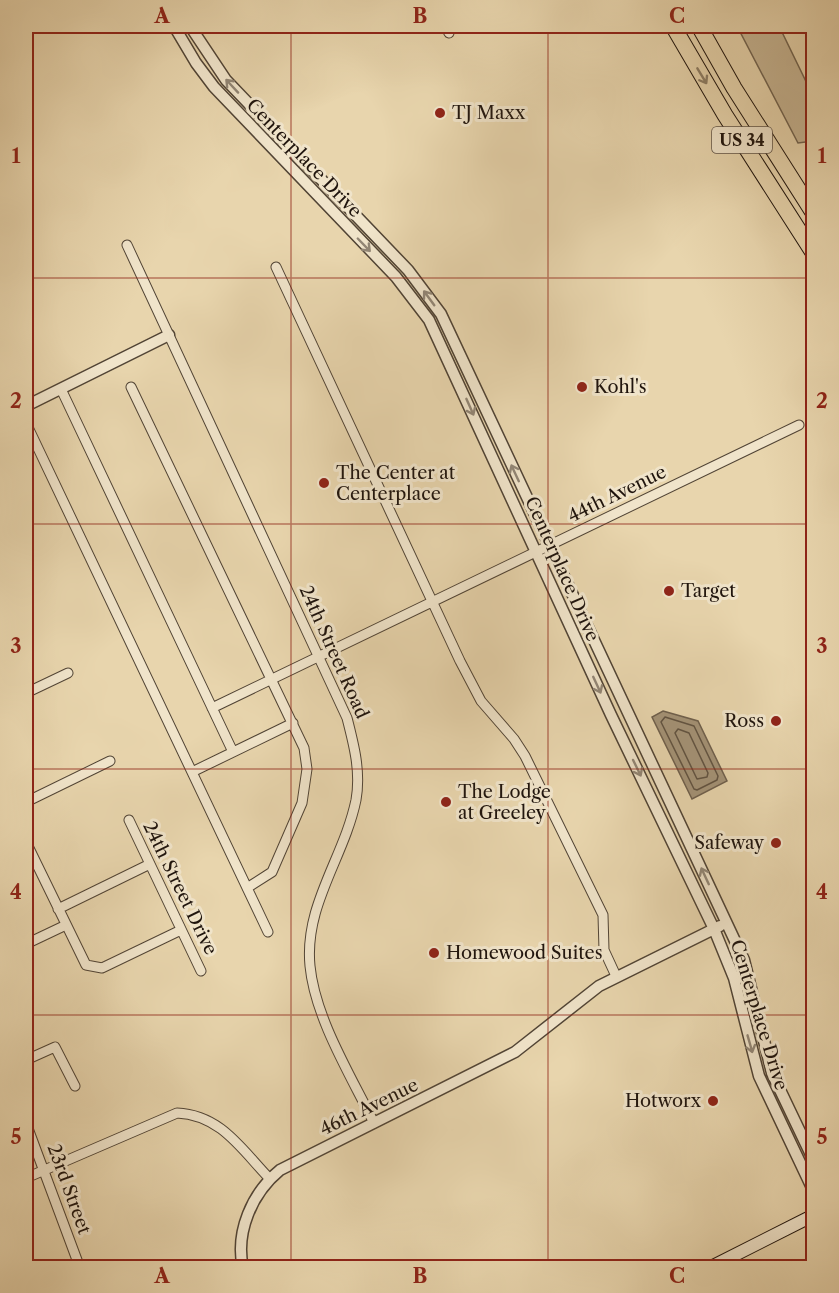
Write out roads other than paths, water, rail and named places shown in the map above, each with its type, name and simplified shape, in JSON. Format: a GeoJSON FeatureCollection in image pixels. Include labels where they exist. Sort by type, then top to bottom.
{"type":"FeatureCollection","features":[{"type":"Feature","properties":{"kind":"highway","name":"US 34"},"geometry":{"type":"LineString","coordinates":[[673,26],[813,254]]}},
{"type":"Feature","properties":{"kind":"highway","name":"US 34"},"geometry":{"type":"LineString","coordinates":[[699,26],[813,214]]}},
{"type":"Feature","properties":{"kind":"highway"},"geometry":{"type":"LineString","coordinates":[[763,173],[781,162]]}},
{"type":"Feature","properties":{"kind":"main road"},"geometry":{"type":"LineString","coordinates":[[709,1268],[813,1215]]}},
{"type":"Feature","properties":{"kind":"street","name":"Centerplace Drive"},"geometry":{"type":"LineString","coordinates":[[174,26],[195,63],[214,87],[396,277],[429,320],[602,695],[714,929],[734,978],[759,1076],[813,1192]]}},
{"type":"Feature","properties":{"kind":"street","name":"Centerplace Drive"},"geometry":{"type":"LineString","coordinates":[[190,26],[226,80],[408,270],[441,314],[744,960],[772,1073],[813,1161]]}},
{"type":"Feature","properties":{"kind":"street","name":"24th Street Road"},"geometry":{"type":"LineString","coordinates":[[127,245],[348,718],[358,771],[356,798],[350,822],[319,895],[312,922],[310,966],[322,1014],[374,1123]]}},
{"type":"Feature","properties":{"kind":"street"},"geometry":{"type":"LineString","coordinates":[[276,267],[432,602],[481,701],[514,739],[530,766],[603,915],[604,950],[616,976]]}},
{"type":"Feature","properties":{"kind":"street"},"geometry":{"type":"LineString","coordinates":[[26,406],[169,335]]}},
{"type":"Feature","properties":{"kind":"street"},"geometry":{"type":"LineString","coordinates":[[131,387],[302,741],[307,769],[302,803],[272,872],[247,888]]}},
{"type":"Feature","properties":{"kind":"street"},"geometry":{"type":"LineString","coordinates":[[61,389],[234,752]]}},
{"type":"Feature","properties":{"kind":"street"},"geometry":{"type":"LineString","coordinates":[[26,423],[268,932]]}},
{"type":"Feature","properties":{"kind":"street","name":"44th Avenue"},"geometry":{"type":"LineString","coordinates":[[212,708],[799,425]]}},
{"type":"Feature","properties":{"kind":"street"},"geometry":{"type":"LineString","coordinates":[[26,693],[68,673]]}},
{"type":"Feature","properties":{"kind":"street"},"geometry":{"type":"LineString","coordinates":[[192,772],[293,723]]}},
{"type":"Feature","properties":{"kind":"street"},"geometry":{"type":"LineString","coordinates":[[26,802],[110,761]]}},
{"type":"Feature","properties":{"kind":"street","name":"24th Street Drive"},"geometry":{"type":"LineString","coordinates":[[129,820],[201,970]]}},
{"type":"Feature","properties":{"kind":"street"},"geometry":{"type":"LineString","coordinates":[[26,842],[86,965],[102,968],[182,930]]}},
{"type":"Feature","properties":{"kind":"street"},"geometry":{"type":"LineString","coordinates":[[58,909],[150,864]]}},
{"type":"Feature","properties":{"kind":"street","name":"46th Avenue"},"geometry":{"type":"LineString","coordinates":[[270,1179],[288,1166],[515,1052],[590,992],[616,976],[727,922]]}},
{"type":"Feature","properties":{"kind":"street"},"geometry":{"type":"LineString","coordinates":[[26,944],[66,925]]}},
{"type":"Feature","properties":{"kind":"street"},"geometry":{"type":"LineString","coordinates":[[26,1060],[55,1047],[75,1086]]}},
{"type":"Feature","properties":{"kind":"street"},"geometry":{"type":"LineString","coordinates":[[26,1178],[177,1113],[193,1114],[215,1123],[270,1179],[249,1212],[242,1233],[243,1268]]}},
{"type":"Feature","properties":{"kind":"street","name":"23rd Street"},"geometry":{"type":"LineString","coordinates":[[26,1123],[80,1268]]}},
{"type":"Feature","properties":{"kind":"water"},"geometry":{"type":"Polygon","coordinates":[[[663,711],[698,721],[727,781],[692,799],[652,717],[663,711]]]}},
{"type":"Feature","properties":{"kind":"place","name":"TJ Maxx"},"geometry":{"type":"Point","coordinates":[440,113]}},
{"type":"Feature","properties":{"kind":"place","name":"Kohl's"},"geometry":{"type":"Point","coordinates":[582,387]}},
{"type":"Feature","properties":{"kind":"place","name":"The Center at Centerplace"},"geometry":{"type":"Point","coordinates":[324,483]}},
{"type":"Feature","properties":{"kind":"place","name":"Target"},"geometry":{"type":"Point","coordinates":[669,591]}},
{"type":"Feature","properties":{"kind":"place","name":"Ross"},"geometry":{"type":"Point","coordinates":[776,721]}},
{"type":"Feature","properties":{"kind":"place","name":"The Lodge at Greeley"},"geometry":{"type":"Point","coordinates":[446,802]}},
{"type":"Feature","properties":{"kind":"place","name":"Safeway"},"geometry":{"type":"Point","coordinates":[776,843]}},
{"type":"Feature","properties":{"kind":"place","name":"Homewood Suites"},"geometry":{"type":"Point","coordinates":[434,953]}},
{"type":"Feature","properties":{"kind":"place","name":"Hotworx"},"geometry":{"type":"Point","coordinates":[713,1101]}}]}
